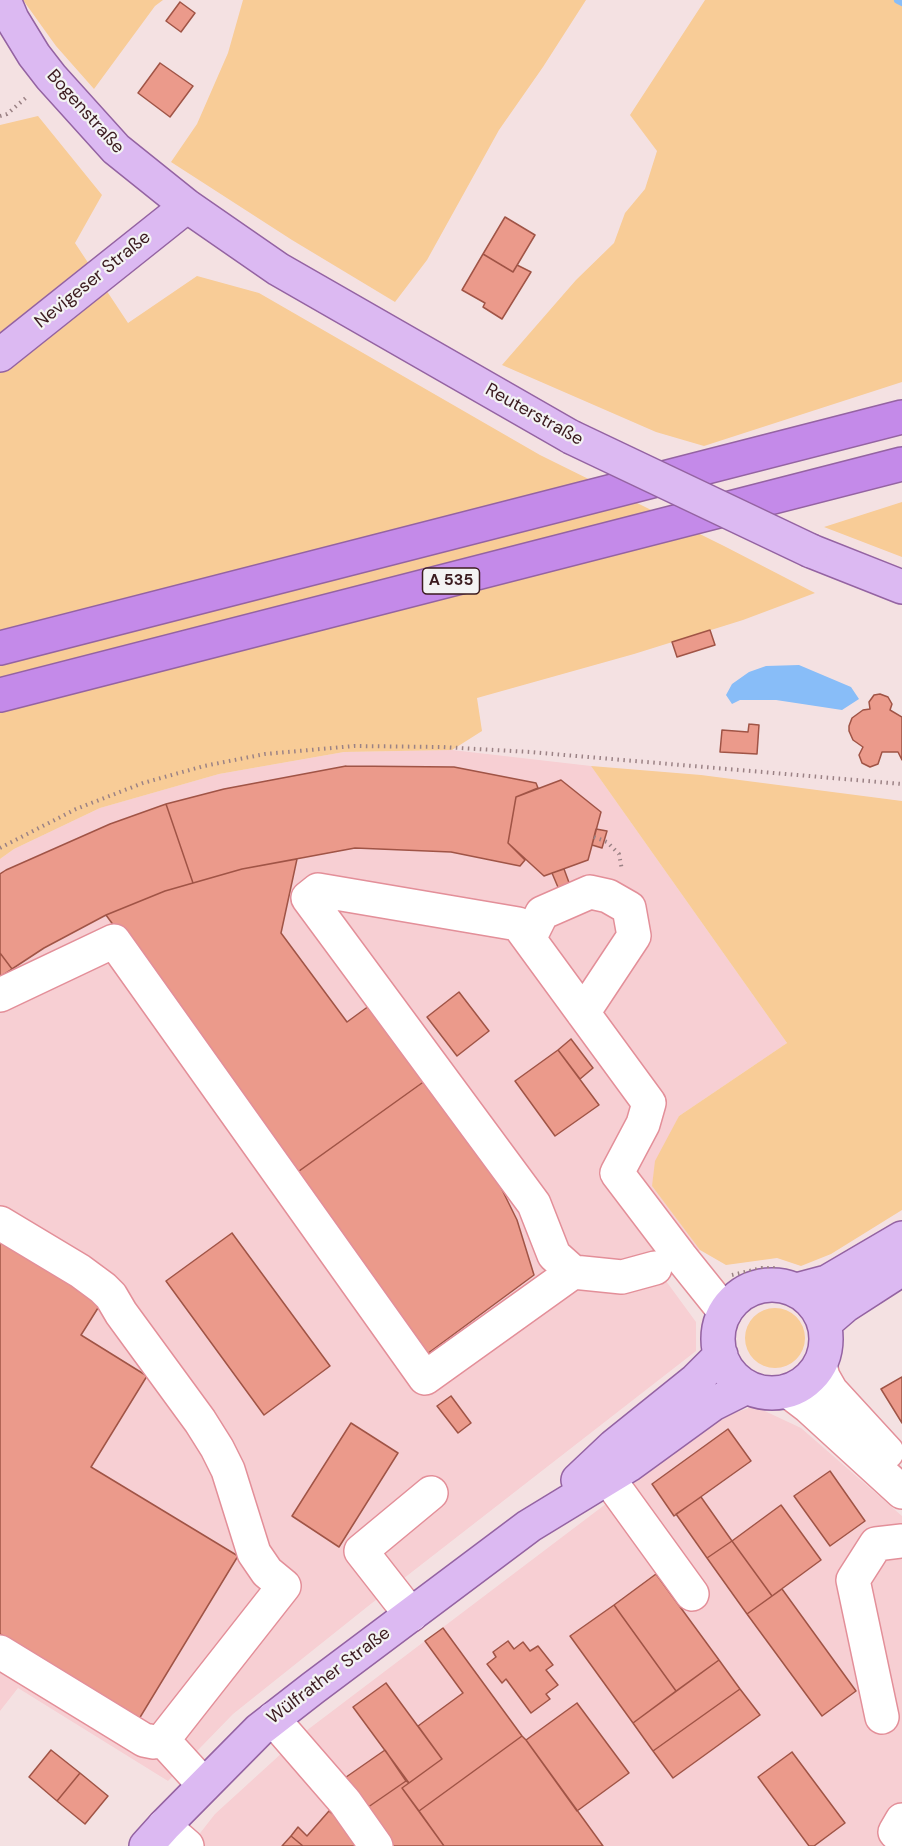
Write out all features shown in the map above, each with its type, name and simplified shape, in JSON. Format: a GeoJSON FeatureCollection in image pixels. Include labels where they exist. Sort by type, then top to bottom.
{"type":"FeatureCollection","features":[{"type":"Feature","properties":{"kind":"highway"},"geometry":{"type":"LineString","coordinates":[[0,648],[902,417]]}},
{"type":"Feature","properties":{"kind":"highway","name":"A 535"},"geometry":{"type":"LineString","coordinates":[[0,695],[902,464]]}},
{"type":"Feature","properties":{"kind":"main road","name":"Bogenstraße"},"geometry":{"type":"LineString","coordinates":[[4,0],[12,19],[34,55],[80,109],[116,148],[187,206]]}},
{"type":"Feature","properties":{"kind":"main road","name":"Nevigeser Straße"},"geometry":{"type":"LineString","coordinates":[[0,355],[187,206]]}},
{"type":"Feature","properties":{"kind":"main road","name":"Reuterstraße"},"geometry":{"type":"LineString","coordinates":[[187,206],[278,269],[571,437],[812,551],[902,587]]}},
{"type":"Feature","properties":{"kind":"main road"},"geometry":{"type":"LineString","coordinates":[[789,1279],[815,1304],[825,1324],[828,1344],[820,1365],[808,1382],[788,1391],[767,1394],[747,1387],[730,1373],[721,1355],[717,1333],[725,1312],[737,1296],[757,1286],[778,1284],[789,1279],[827,1282],[902,1238]]}},
{"type":"Feature","properties":{"kind":"main road"},"geometry":{"type":"LineString","coordinates":[[825,1324],[846,1305],[902,1269]]}},
{"type":"Feature","properties":{"kind":"main road","name":"Wülfrather Straße"},"geometry":{"type":"LineString","coordinates":[[529,1526],[614,1446],[696,1380],[721,1355]]}},
{"type":"Feature","properties":{"kind":"main road","name":"Wülfrather Straße"},"geometry":{"type":"LineString","coordinates":[[166,1839],[204,1785],[273,1719],[529,1526],[629,1465],[713,1404],[747,1387]]}},
{"type":"Feature","properties":{"kind":"street"},"geometry":{"type":"LineString","coordinates":[[655,1268],[622,1277],[573,1272],[554,1255],[534,1204],[308,898],[318,890],[518,924],[649,1103],[644,1124],[617,1173],[725,1312]]}},
{"type":"Feature","properties":{"kind":"street"},"geometry":{"type":"LineString","coordinates":[[529,939],[542,913],[590,892],[608,896],[628,908],[634,936],[583,1013]]}},
{"type":"Feature","properties":{"kind":"street"},"geometry":{"type":"LineString","coordinates":[[0,995],[114,941],[425,1378],[573,1272]]}},
{"type":"Feature","properties":{"kind":"street"},"geometry":{"type":"LineString","coordinates":[[0,1223],[80,1271],[104,1288],[111,1296],[200,1420],[217,1448],[228,1470],[254,1553],[267,1572],[284,1586],[163,1740],[154,1742],[144,1740],[0,1652]]}},
{"type":"Feature","properties":{"kind":"street"},"geometry":{"type":"LineString","coordinates":[[820,1365],[823,1377],[831,1391],[902,1469]]}},
{"type":"Feature","properties":{"kind":"street"},"geometry":{"type":"LineString","coordinates":[[788,1391],[809,1407],[902,1492]]}},
{"type":"Feature","properties":{"kind":"street"},"geometry":{"type":"LineString","coordinates":[[609,1478],[692,1594]]}},
{"type":"Feature","properties":{"kind":"street"},"geometry":{"type":"LineString","coordinates":[[411,1615],[361,1551],[431,1493]]}},
{"type":"Feature","properties":{"kind":"street"},"geometry":{"type":"LineString","coordinates":[[882,1717],[853,1580],[876,1544],[902,1541]]}},
{"type":"Feature","properties":{"kind":"street"},"geometry":{"type":"LineString","coordinates":[[273,1719],[345,1802],[376,1846]]}},
{"type":"Feature","properties":{"kind":"street"},"geometry":{"type":"LineString","coordinates":[[163,1740],[204,1785]]}},
{"type":"Feature","properties":{"kind":"street"},"geometry":{"type":"LineString","coordinates":[[902,1820],[895,1832],[902,1839]]}},
{"type":"Feature","properties":{"kind":"path"},"geometry":{"type":"LineString","coordinates":[[0,848],[76,809],[143,783],[204,766],[266,754],[354,746],[442,747],[531,752],[902,784]]}},
{"type":"Feature","properties":{"kind":"path"},"geometry":{"type":"LineString","coordinates":[[731,1275],[762,1268],[789,1279]]}},
{"type":"Feature","properties":{"kind":"shaded area"},"geometry":{"type":"Polygon","coordinates":[[[23,0],[163,0],[155,6],[94,89],[56,46],[23,0]]]}},
{"type":"Feature","properties":{"kind":"shaded area"},"geometry":{"type":"Polygon","coordinates":[[[243,0],[586,0],[499,130],[427,260],[395,302],[292,240],[171,162],[197,124],[228,53],[243,0]]]}},
{"type":"Feature","properties":{"kind":"shaded area"},"geometry":{"type":"Polygon","coordinates":[[[705,0],[902,0],[902,382],[704,446],[656,432],[502,365],[576,280],[614,243],[625,213],[645,189],[657,151],[630,115],[705,0]]]}},
{"type":"Feature","properties":{"kind":"shaded area"},"geometry":{"type":"Polygon","coordinates":[[[38,116],[102,195],[75,243],[128,323],[197,276],[259,293],[540,455],[815,593],[743,620],[634,654],[477,698],[482,731],[452,750],[344,752],[219,774],[100,808],[14,849],[0,859],[0,125],[38,116]]]}},
{"type":"Feature","properties":{"kind":"shaded area"},"geometry":{"type":"Polygon","coordinates":[[[902,502],[902,557],[824,527],[902,502]]]}},
{"type":"Feature","properties":{"kind":"shaded area"},"geometry":{"type":"Polygon","coordinates":[[[452,750],[591,766],[787,1043],[679,1116],[652,1186],[700,1250],[666,1281],[696,1322],[696,1351],[233,1714],[168,1781],[18,1688],[0,1711],[0,859],[14,849],[100,808],[219,774],[344,752],[452,750]]]}},
{"type":"Feature","properties":{"kind":"shaded area"},"geometry":{"type":"Polygon","coordinates":[[[591,766],[701,775],[902,801],[902,1210],[831,1254],[801,1266],[777,1258],[726,1265],[700,1250],[652,1186],[655,1161],[679,1116],[787,1043],[591,766]]]}},
{"type":"Feature","properties":{"kind":"shaded area"},"geometry":{"type":"Polygon","coordinates":[[[775,1308],[792,1313],[800,1321],[805,1338],[800,1355],[792,1363],[775,1368],[758,1363],[750,1355],[745,1338],[750,1321],[758,1313],[775,1308]]]}},
{"type":"Feature","properties":{"kind":"shaded area"},"geometry":{"type":"Polygon","coordinates":[[[754,1406],[801,1428],[902,1516],[902,1846],[190,1846],[215,1814],[306,1731],[718,1419],[754,1406]]]}},
{"type":"Feature","properties":{"kind":"water"},"geometry":{"type":"Polygon","coordinates":[[[799,665],[851,687],[859,699],[842,710],[776,700],[740,700],[732,704],[726,695],[732,684],[749,672],[766,666],[799,665]]]}},
{"type":"Feature","properties":{"kind":"building"},"geometry":{"type":"Polygon","coordinates":[[[180,2],[195,13],[181,32],[166,21],[180,2]]]}},
{"type":"Feature","properties":{"kind":"building"},"geometry":{"type":"Polygon","coordinates":[[[160,63],[193,86],[170,117],[138,93],[160,63]]]}},
{"type":"Feature","properties":{"kind":"building"},"geometry":{"type":"Polygon","coordinates":[[[505,217],[535,235],[513,272],[483,254],[505,217]]]}},
{"type":"Feature","properties":{"kind":"building"},"geometry":{"type":"Polygon","coordinates":[[[483,254],[513,272],[517,265],[531,272],[502,319],[483,307],[485,303],[462,290],[483,254]]]}},
{"type":"Feature","properties":{"kind":"building"},"geometry":{"type":"Polygon","coordinates":[[[710,630],[715,645],[677,657],[672,642],[710,630]]]}},
{"type":"Feature","properties":{"kind":"building"},"geometry":{"type":"Polygon","coordinates":[[[880,694],[888,697],[892,704],[890,710],[902,717],[902,760],[898,752],[882,752],[878,764],[870,767],[862,763],[859,755],[863,747],[853,740],[849,726],[852,718],[863,710],[870,709],[869,702],[874,695],[880,694]]]}},
{"type":"Feature","properties":{"kind":"building"},"geometry":{"type":"Polygon","coordinates":[[[749,724],[759,725],[757,754],[720,752],[722,730],[748,732],[749,724]]]}},
{"type":"Feature","properties":{"kind":"building"},"geometry":{"type":"Polygon","coordinates":[[[346,766],[454,767],[536,783],[538,788],[516,797],[508,843],[525,860],[520,866],[451,852],[355,848],[242,869],[193,883],[166,804],[224,789],[346,766]]]}},
{"type":"Feature","properties":{"kind":"building"},"geometry":{"type":"Polygon","coordinates":[[[561,780],[601,812],[588,860],[544,876],[508,843],[516,797],[561,780]]]}},
{"type":"Feature","properties":{"kind":"building"},"geometry":{"type":"Polygon","coordinates":[[[166,804],[193,883],[165,891],[106,915],[44,948],[12,969],[0,953],[0,874],[110,824],[166,804]]]}},
{"type":"Feature","properties":{"kind":"building"},"geometry":{"type":"Polygon","coordinates":[[[596,829],[607,831],[602,848],[592,845],[596,829]]]}},
{"type":"Feature","properties":{"kind":"building"},"geometry":{"type":"Polygon","coordinates":[[[297,859],[281,933],[347,1022],[373,1003],[429,1078],[295,1174],[106,915],[165,891],[242,869],[297,859]]]}},
{"type":"Feature","properties":{"kind":"building"},"geometry":{"type":"Polygon","coordinates":[[[564,869],[571,888],[560,892],[552,873],[564,869]]]}},
{"type":"Feature","properties":{"kind":"building"},"geometry":{"type":"Polygon","coordinates":[[[0,953],[12,969],[0,977],[0,953]]]}},
{"type":"Feature","properties":{"kind":"building"},"geometry":{"type":"Polygon","coordinates":[[[459,992],[489,1031],[457,1056],[427,1017],[459,992]]]}},
{"type":"Feature","properties":{"kind":"building"},"geometry":{"type":"Polygon","coordinates":[[[571,1039],[593,1068],[580,1079],[558,1050],[571,1039]]]}},
{"type":"Feature","properties":{"kind":"building"},"geometry":{"type":"Polygon","coordinates":[[[558,1050],[599,1105],[555,1136],[515,1081],[558,1050]]]}},
{"type":"Feature","properties":{"kind":"building"},"geometry":{"type":"Polygon","coordinates":[[[429,1078],[485,1155],[517,1220],[534,1275],[427,1354],[292,1176],[429,1078]]]}},
{"type":"Feature","properties":{"kind":"building"},"geometry":{"type":"Polygon","coordinates":[[[232,1233],[330,1366],[264,1415],[166,1281],[232,1233]]]}},
{"type":"Feature","properties":{"kind":"building"},"geometry":{"type":"Polygon","coordinates":[[[0,1237],[103,1300],[81,1335],[147,1376],[91,1467],[238,1556],[139,1719],[0,1634],[0,1237]]]}},
{"type":"Feature","properties":{"kind":"building"},"geometry":{"type":"Polygon","coordinates":[[[902,1377],[902,1423],[881,1389],[902,1377]]]}},
{"type":"Feature","properties":{"kind":"building"},"geometry":{"type":"Polygon","coordinates":[[[451,1396],[471,1423],[458,1433],[437,1406],[451,1396]]]}},
{"type":"Feature","properties":{"kind":"building"},"geometry":{"type":"Polygon","coordinates":[[[351,1423],[398,1453],[339,1547],[292,1516],[351,1423]]]}},
{"type":"Feature","properties":{"kind":"building"},"geometry":{"type":"Polygon","coordinates":[[[728,1429],[751,1461],[674,1516],[652,1484],[728,1429]]]}},
{"type":"Feature","properties":{"kind":"building"},"geometry":{"type":"Polygon","coordinates":[[[830,1471],[865,1521],[830,1546],[794,1496],[830,1471]]]}},
{"type":"Feature","properties":{"kind":"building"},"geometry":{"type":"Polygon","coordinates":[[[701,1497],[732,1541],[707,1558],[676,1514],[701,1497]]]}},
{"type":"Feature","properties":{"kind":"building"},"geometry":{"type":"Polygon","coordinates":[[[781,1505],[821,1560],[772,1596],[732,1541],[781,1505]]]}},
{"type":"Feature","properties":{"kind":"building"},"geometry":{"type":"Polygon","coordinates":[[[732,1541],[772,1596],[747,1614],[707,1558],[732,1541]]]}},
{"type":"Feature","properties":{"kind":"building"},"geometry":{"type":"Polygon","coordinates":[[[656,1574],[719,1660],[676,1691],[614,1605],[656,1574]]]}},
{"type":"Feature","properties":{"kind":"building"},"geometry":{"type":"Polygon","coordinates":[[[782,1589],[856,1691],[822,1716],[747,1614],[782,1589]]]}},
{"type":"Feature","properties":{"kind":"building"},"geometry":{"type":"Polygon","coordinates":[[[614,1605],[676,1691],[633,1723],[570,1636],[614,1605]]]}},
{"type":"Feature","properties":{"kind":"building"},"geometry":{"type":"Polygon","coordinates":[[[443,1628],[522,1736],[419,1811],[402,1788],[442,1759],[418,1726],[463,1693],[425,1641],[443,1628]]]}},
{"type":"Feature","properties":{"kind":"building"},"geometry":{"type":"Polygon","coordinates":[[[508,1641],[514,1649],[523,1642],[530,1651],[538,1646],[553,1665],[546,1670],[558,1685],[546,1694],[550,1699],[531,1713],[506,1679],[502,1683],[487,1664],[496,1657],[493,1652],[508,1641]]]}},
{"type":"Feature","properties":{"kind":"building"},"geometry":{"type":"Polygon","coordinates":[[[719,1660],[740,1689],[653,1751],[633,1723],[719,1660]]]}},
{"type":"Feature","properties":{"kind":"building"},"geometry":{"type":"Polygon","coordinates":[[[386,1683],[442,1759],[409,1783],[353,1707],[386,1683]]]}},
{"type":"Feature","properties":{"kind":"building"},"geometry":{"type":"Polygon","coordinates":[[[740,1689],[760,1715],[673,1778],[653,1751],[740,1689]]]}},
{"type":"Feature","properties":{"kind":"building"},"geometry":{"type":"Polygon","coordinates":[[[577,1703],[629,1773],[577,1811],[526,1740],[577,1703]]]}},
{"type":"Feature","properties":{"kind":"building"},"geometry":{"type":"Polygon","coordinates":[[[522,1736],[603,1846],[444,1846],[419,1811],[522,1736]]]}},
{"type":"Feature","properties":{"kind":"building"},"geometry":{"type":"Polygon","coordinates":[[[51,1750],[80,1773],[57,1801],[29,1777],[51,1750]]]}},
{"type":"Feature","properties":{"kind":"building"},"geometry":{"type":"Polygon","coordinates":[[[385,1750],[406,1781],[361,1812],[339,1782],[385,1750]]]}},
{"type":"Feature","properties":{"kind":"building"},"geometry":{"type":"Polygon","coordinates":[[[792,1752],[845,1823],[814,1846],[809,1846],[758,1777],[792,1752]]]}},
{"type":"Feature","properties":{"kind":"building"},"geometry":{"type":"Polygon","coordinates":[[[80,1773],[108,1796],[85,1824],[57,1801],[80,1773]]]}},
{"type":"Feature","properties":{"kind":"building"},"geometry":{"type":"Polygon","coordinates":[[[406,1781],[409,1783],[402,1788],[444,1846],[385,1846],[361,1812],[406,1781]]]}},
{"type":"Feature","properties":{"kind":"building"},"geometry":{"type":"Polygon","coordinates":[[[329,1811],[365,1842],[361,1846],[303,1846],[291,1836],[298,1827],[307,1836],[329,1811]]]}},
{"type":"Feature","properties":{"kind":"building"},"geometry":{"type":"Polygon","coordinates":[[[291,1836],[303,1846],[282,1846],[291,1836]]]}},
{"type":"Feature","properties":{"kind":"waterway"},"geometry":{"type":"LineString","coordinates":[[898,0],[902,2]]}}]}
